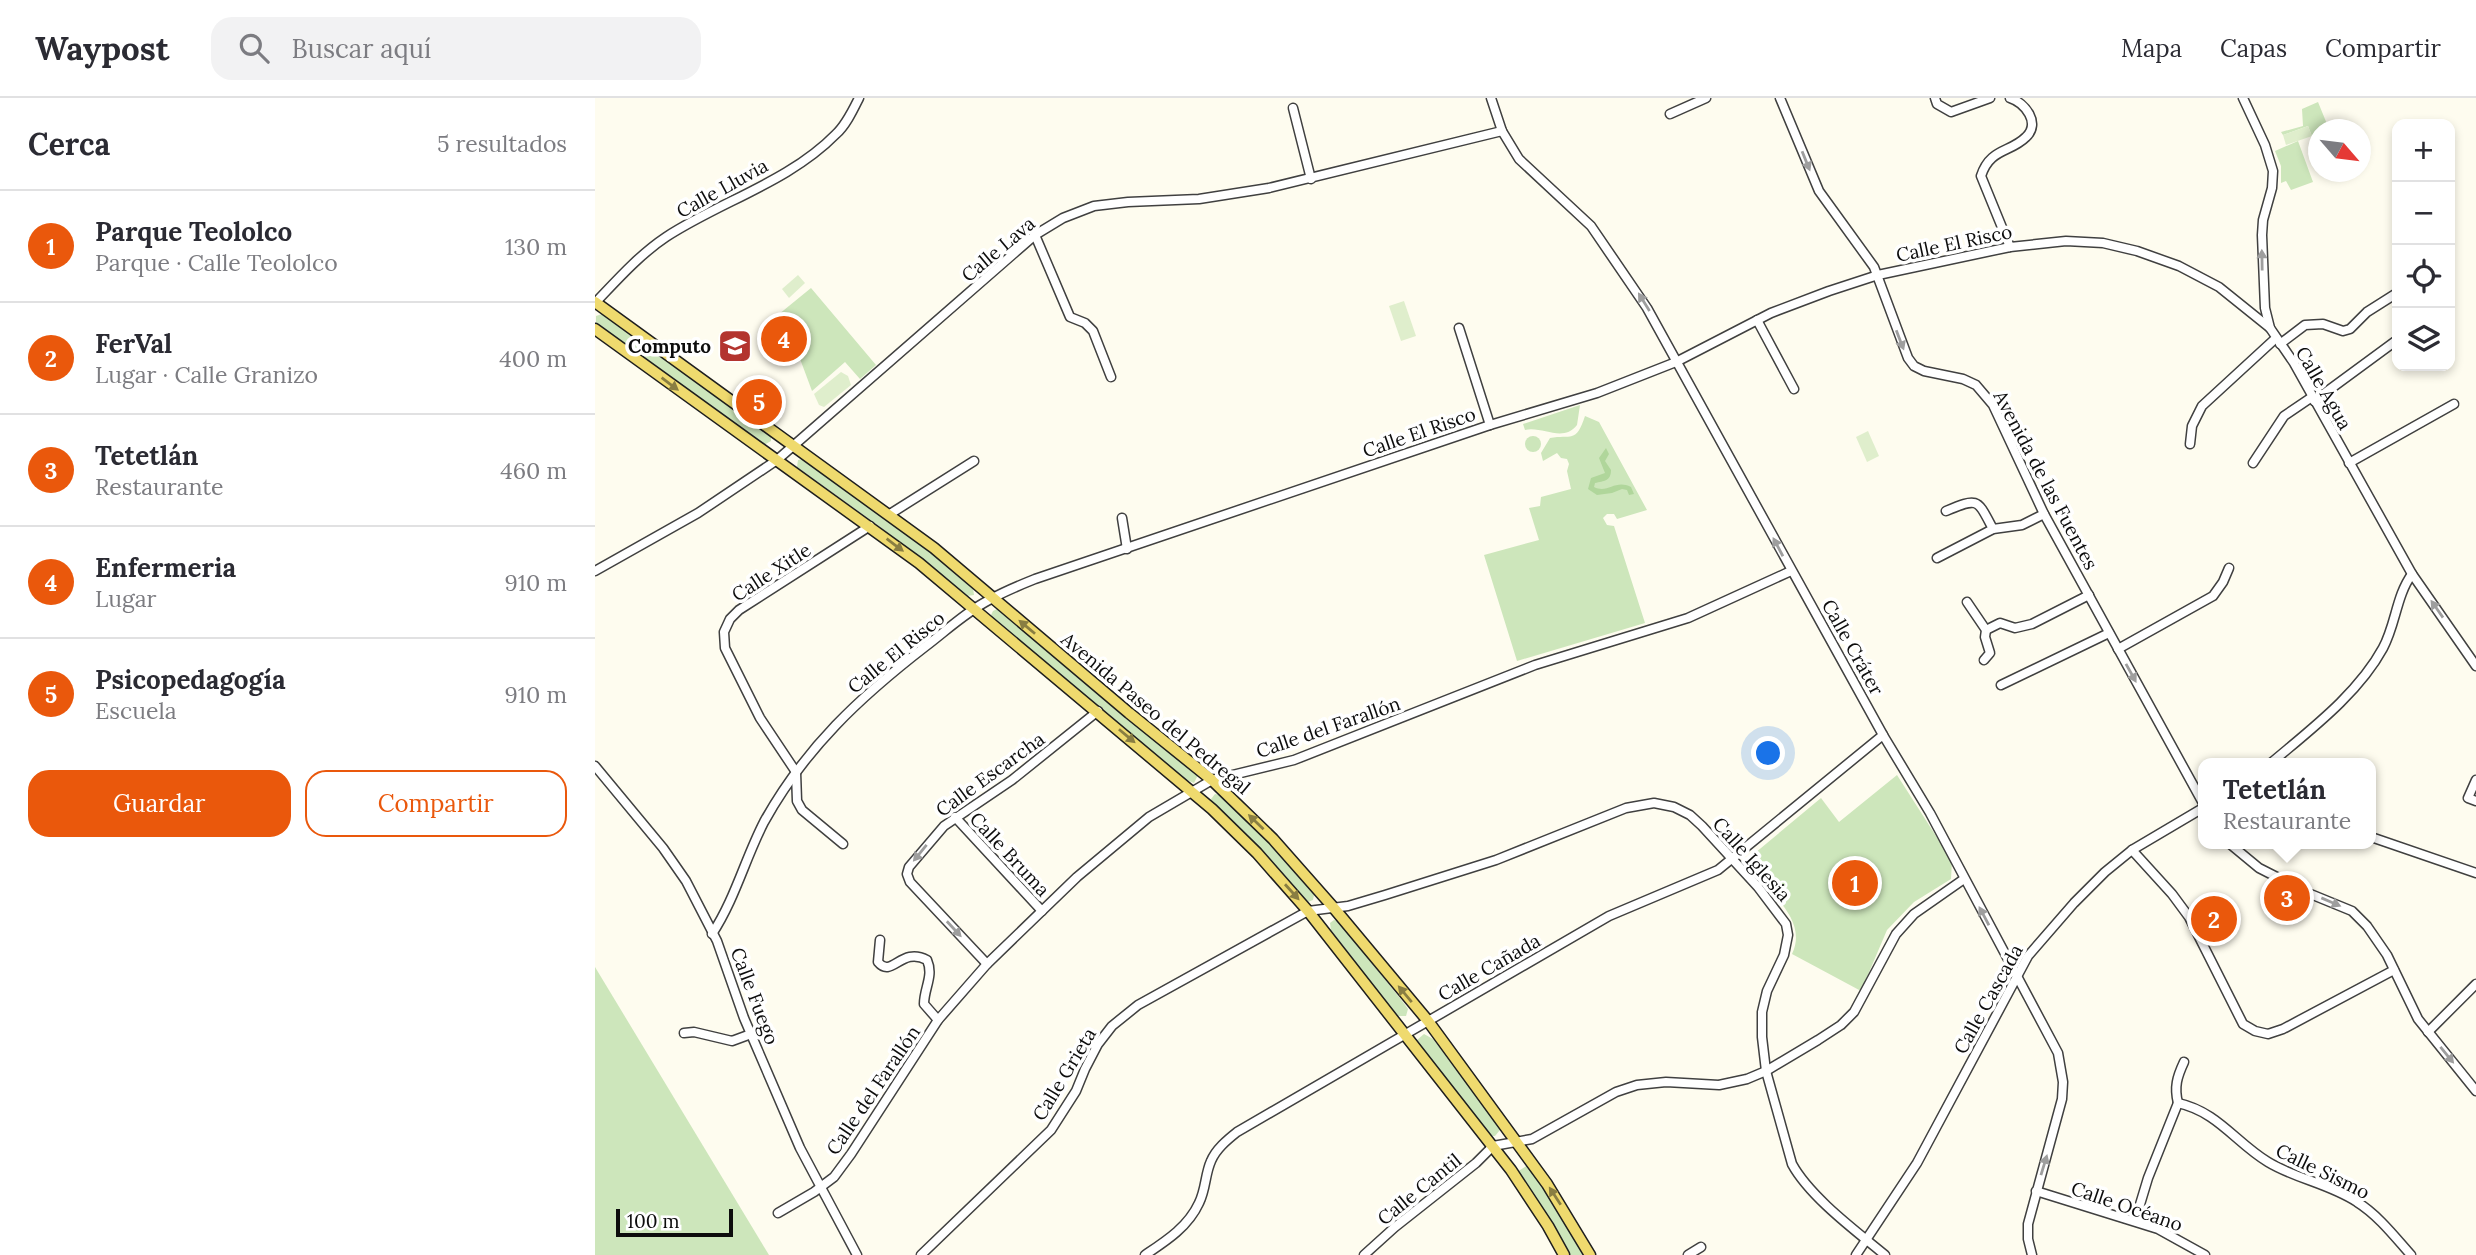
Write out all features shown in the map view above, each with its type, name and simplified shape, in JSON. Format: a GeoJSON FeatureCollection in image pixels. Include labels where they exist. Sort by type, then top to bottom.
{"type":"FeatureCollection","features":[{"type":"Feature","properties":{"kind":"main road","name":"Avenida Paseo del Pedregal"},"geometry":{"type":"LineString","coordinates":[[595,303],[934,548],[1212,780],[1273,839],[1428,1021],[1562,1207],[1590,1255]]}},
{"type":"Feature","properties":{"kind":"main road","name":"Avenida Paseo del Pedregal"},"geometry":{"type":"LineString","coordinates":[[595,329],[870,526],[1192,790],[1257,853],[1308,911],[1493,1146],[1532,1201],[1564,1255]]}},
{"type":"Feature","properties":{"kind":"street","name":"Calle Lluvia"},"geometry":{"type":"LineString","coordinates":[[595,303],[639,259],[667,236],[756,189],[819,149],[838,132],[859,98]]}},
{"type":"Feature","properties":{"kind":"street","name":"Calle Cráter"},"geometry":{"type":"LineString","coordinates":[[1491,98],[1502,131],[1519,159],[1591,226],[1612,253],[1647,308],[1791,571],[1930,813],[2058,1053],[2062,1100],[2028,1224],[2032,1255]]}},
{"type":"Feature","properties":{"kind":"street"},"geometry":{"type":"LineString","coordinates":[[1670,114],[1706,98]]}},
{"type":"Feature","properties":{"kind":"street","name":"Avenida de las Fuentes"},"geometry":{"type":"LineString","coordinates":[[1780,98],[1819,191],[1833,213],[1864,250],[1878,275],[1908,358],[1924,371],[1963,379],[1976,385],[1993,405],[2044,514],[2198,797]]}},
{"type":"Feature","properties":{"kind":"street"},"geometry":{"type":"LineString","coordinates":[[1935,98],[1937,104],[1951,112],[1990,98]]}},
{"type":"Feature","properties":{"kind":"street"},"geometry":{"type":"LineString","coordinates":[[2010,98],[2023,105],[2029,114],[2031,130],[2026,137],[1990,159],[1982,176],[2010,247]]}},
{"type":"Feature","properties":{"kind":"street","name":"Calle Agua"},"geometry":{"type":"LineString","coordinates":[[2243,98],[2265,145],[2273,171],[2262,235],[2265,308],[2270,328],[2412,574],[2476,666]]}},
{"type":"Feature","properties":{"kind":"street"},"geometry":{"type":"LineString","coordinates":[[1293,108],[1311,179]]}},
{"type":"Feature","properties":{"kind":"street","name":"Calle Lava"},"geometry":{"type":"LineString","coordinates":[[595,571],[698,513],[777,460],[1035,235],[1063,218],[1094,206],[1199,200],[1311,179],[1502,131]]}},
{"type":"Feature","properties":{"kind":"street"},"geometry":{"type":"LineString","coordinates":[[1035,235],[1070,317],[1084,323],[1093,331],[1111,377]]}},
{"type":"Feature","properties":{"kind":"street","name":"Calle El Risco"},"geometry":{"type":"LineString","coordinates":[[712,934],[726,912],[759,832],[796,772],[840,719],[879,682],[974,609],[1035,579],[1490,425],[1597,393],[1676,362],[1757,320],[1807,298],[1878,275],[2010,247],[2067,241],[2103,243],[2137,251],[2179,266],[2219,288],[2270,328]]}},
{"type":"Feature","properties":{"kind":"street"},"geometry":{"type":"LineString","coordinates":[[2190,444],[2192,426],[2202,406],[2278,341],[2305,325],[2323,324],[2343,331],[2350,329],[2367,312],[2392,296]]}},
{"type":"Feature","properties":{"kind":"street"},"geometry":{"type":"LineString","coordinates":[[1757,320],[1794,389]]}},
{"type":"Feature","properties":{"kind":"street"},"geometry":{"type":"LineString","coordinates":[[1459,328],[1490,425]]}},
{"type":"Feature","properties":{"kind":"street"},"geometry":{"type":"LineString","coordinates":[[2253,463],[2284,416],[2392,344]]}},
{"type":"Feature","properties":{"kind":"street"},"geometry":{"type":"LineString","coordinates":[[2349,463],[2454,404]]}},
{"type":"Feature","properties":{"kind":"street"},"geometry":{"type":"LineString","coordinates":[[890,514],[974,461]]}},
{"type":"Feature","properties":{"kind":"street"},"geometry":{"type":"LineString","coordinates":[[1946,511],[1968,501],[1974,502],[1979,505],[1993,529]]}},
{"type":"Feature","properties":{"kind":"street"},"geometry":{"type":"LineString","coordinates":[[1937,558],[1993,529],[2022,526],[2044,514]]}},
{"type":"Feature","properties":{"kind":"street"},"geometry":{"type":"LineString","coordinates":[[1122,518],[1127,548]]}},
{"type":"Feature","properties":{"kind":"street","name":"Calle Xitle"},"geometry":{"type":"LineString","coordinates":[[796,772],[759,718],[725,648],[724,632],[730,619],[739,610],[870,526]]}},
{"type":"Feature","properties":{"kind":"street"},"geometry":{"type":"LineString","coordinates":[[2118,649],[2213,596],[2229,568]]}},
{"type":"Feature","properties":{"kind":"street","name":"Calle del Farallón"},"geometry":{"type":"LineString","coordinates":[[778,1213],[834,1177],[938,1020],[987,964],[1128,832],[1192,790],[1212,780],[1294,760],[1535,665],[1688,618],[1791,571]]}},
{"type":"Feature","properties":{"kind":"street"},"geometry":{"type":"LineString","coordinates":[[2278,758],[2348,693],[2368,670],[2383,648],[2394,621],[2400,595],[2412,574]]}},
{"type":"Feature","properties":{"kind":"street"},"geometry":{"type":"LineString","coordinates":[[1986,630],[2000,623],[2015,628],[2032,624],[2089,595]]}},
{"type":"Feature","properties":{"kind":"street"},"geometry":{"type":"LineString","coordinates":[[1967,602],[1986,630],[1985,637],[1990,653],[1984,660]]}},
{"type":"Feature","properties":{"kind":"street"},"geometry":{"type":"LineString","coordinates":[[2001,685],[2109,633]]}},
{"type":"Feature","properties":{"kind":"street","name":"Calle Escarcha"},"geometry":{"type":"LineString","coordinates":[[987,964],[910,882],[907,874],[915,858],[955,817],[1012,780],[1098,711]]}},
{"type":"Feature","properties":{"kind":"street","name":"Calle Cañada"},"geometry":{"type":"LineString","coordinates":[[1145,1255],[1184,1226],[1193,1214],[1205,1187],[1211,1161],[1223,1144],[1237,1132],[1609,916],[1718,870],[1883,735]]}},
{"type":"Feature","properties":{"kind":"street","name":"Calle Fuego"},"geometry":{"type":"LineString","coordinates":[[595,766],[663,848],[686,881],[712,934],[800,1148],[857,1255]]}},
{"type":"Feature","properties":{"kind":"street"},"geometry":{"type":"LineString","coordinates":[[796,772],[797,802],[802,810],[842,844]]}},
{"type":"Feature","properties":{"kind":"street"},"geometry":{"type":"LineString","coordinates":[[2476,780],[2468,798],[2476,801]]}},
{"type":"Feature","properties":{"kind":"street","name":"Calle Iglesia"},"geometry":{"type":"LineString","coordinates":[[1333,907],[1348,906],[1496,860],[1626,808],[1654,803],[1674,807],[1689,815],[1733,860],[1786,924],[1788,935],[1784,955],[1767,991],[1762,1012],[1762,1037],[1766,1072],[1792,1164],[1799,1177],[1885,1255]]}},
{"type":"Feature","properties":{"kind":"street","name":"Calle Cascada"},"geometry":{"type":"LineString","coordinates":[[1856,1255],[1917,1163],[2028,956],[2105,872],[2131,850],[2198,809]]}},
{"type":"Feature","properties":{"kind":"street","name":"Calle Bruma"},"geometry":{"type":"LineString","coordinates":[[955,817],[1042,911]]}},
{"type":"Feature","properties":{"kind":"street"},"geometry":{"type":"LineString","coordinates":[[2376,839],[2476,873]]}},
{"type":"Feature","properties":{"kind":"street"},"geometry":{"type":"LineString","coordinates":[[2236,849],[2259,868],[2308,893],[2352,911],[2377,938],[2418,1019],[2476,1091]]}},
{"type":"Feature","properties":{"kind":"street"},"geometry":{"type":"LineString","coordinates":[[2131,850],[2172,894],[2189,917],[2232,1006],[2243,1024],[2255,1031],[2268,1034],[2283,1029],[2394,970]]}},
{"type":"Feature","properties":{"kind":"street"},"geometry":{"type":"LineString","coordinates":[[1493,1146],[1532,1139],[1616,1092],[1637,1085],[1666,1082],[1719,1085],[1766,1072],[1841,1025],[1854,1012],[1896,934],[1914,914],[1964,879]]}},
{"type":"Feature","properties":{"kind":"street","name":"Calle Grieta"},"geometry":{"type":"LineString","coordinates":[[921,1255],[1051,1130],[1076,1091],[1098,1044],[1112,1026],[1138,1005],[1308,911],[1333,907]]}},
{"type":"Feature","properties":{"kind":"street"},"geometry":{"type":"LineString","coordinates":[[880,940],[878,962],[884,968],[889,969],[908,957],[927,960],[930,979],[923,1003],[938,1020]]}},
{"type":"Feature","properties":{"kind":"street"},"geometry":{"type":"LineString","coordinates":[[2428,1032],[2476,984]]}},
{"type":"Feature","properties":{"kind":"street"},"geometry":{"type":"LineString","coordinates":[[684,1033],[694,1032],[732,1041],[751,1034]]}},
{"type":"Feature","properties":{"kind":"street"},"geometry":{"type":"LineString","coordinates":[[2135,1222],[2148,1178],[2178,1103],[2175,1090],[2184,1062]]}},
{"type":"Feature","properties":{"kind":"street","name":"Calle Sismo"},"geometry":{"type":"LineString","coordinates":[[2178,1103],[2206,1112],[2270,1164],[2357,1201],[2371,1212],[2411,1255]]}},
{"type":"Feature","properties":{"kind":"street","name":"Calle Cantil"},"geometry":{"type":"LineString","coordinates":[[1364,1255],[1493,1146]]}},
{"type":"Feature","properties":{"kind":"street","name":"Calle Océano"},"geometry":{"type":"LineString","coordinates":[[2036,1191],[2158,1229],[2205,1255]]}},
{"type":"Feature","properties":{"kind":"street"},"geometry":{"type":"LineString","coordinates":[[1688,1255],[1700,1247]]}},
{"type":"Feature","properties":{"kind":"green space"},"geometry":{"type":"Polygon","coordinates":[[[2318,102],[2325,119],[2308,119],[2308,126],[2283,135],[2281,132],[2303,126],[2302,109],[2318,102]]]}},
{"type":"Feature","properties":{"kind":"green space"},"geometry":{"type":"Polygon","coordinates":[[[2308,126],[2308,137],[2286,145],[2283,135],[2308,126]]]}},
{"type":"Feature","properties":{"kind":"green space"},"geometry":{"type":"Polygon","coordinates":[[[2298,141],[2308,168],[2308,182],[2313,182],[2291,190],[2286,181],[2281,183],[2281,166],[2275,151],[2298,141]]]}},
{"type":"Feature","properties":{"kind":"green space"},"geometry":{"type":"Polygon","coordinates":[[[798,275],[805,283],[789,298],[782,289],[798,275]]]}},
{"type":"Feature","properties":{"kind":"green space"},"geometry":{"type":"Polygon","coordinates":[[[811,288],[876,365],[860,379],[845,362],[812,391],[790,332],[772,331],[769,328],[773,319],[811,288]]]}},
{"type":"Feature","properties":{"kind":"green space"},"geometry":{"type":"Polygon","coordinates":[[[1404,301],[1416,336],[1401,341],[1389,306],[1404,301]]]}},
{"type":"Feature","properties":{"kind":"green space"},"geometry":{"type":"Polygon","coordinates":[[[602,314],[771,434],[771,441],[764,445],[596,323],[596,316],[602,314]]]}},
{"type":"Feature","properties":{"kind":"green space"},"geometry":{"type":"Polygon","coordinates":[[[841,372],[848,376],[851,385],[824,407],[819,405],[814,394],[841,372]]]}},
{"type":"Feature","properties":{"kind":"green space"},"geometry":{"type":"Polygon","coordinates":[[[1580,405],[1577,425],[1565,433],[1525,430],[1523,424],[1580,405]]]}},
{"type":"Feature","properties":{"kind":"green space"},"geometry":{"type":"Polygon","coordinates":[[[1585,416],[1599,422],[1647,510],[1617,519],[1614,514],[1607,514],[1603,518],[1607,525],[1614,526],[1645,623],[1517,661],[1484,555],[1539,540],[1529,508],[1540,506],[1541,497],[1571,489],[1567,459],[1561,458],[1557,453],[1543,461],[1541,453],[1550,438],[1576,434],[1585,416]]]}},
{"type":"Feature","properties":{"kind":"green space"},"geometry":{"type":"Polygon","coordinates":[[[1868,431],[1879,456],[1867,462],[1856,437],[1868,431]]]}},
{"type":"Feature","properties":{"kind":"green space"},"geometry":{"type":"Polygon","coordinates":[[[1533,436],[1539,438],[1539,450],[1533,452],[1527,450],[1525,444],[1527,438],[1533,436]]]}},
{"type":"Feature","properties":{"kind":"green space"},"geometry":{"type":"Polygon","coordinates":[[[1606,448],[1609,454],[1605,461],[1611,474],[1606,480],[1595,483],[1594,487],[1603,489],[1625,485],[1631,487],[1634,494],[1629,495],[1627,490],[1622,489],[1597,495],[1588,489],[1591,478],[1605,473],[1599,458],[1606,448]]]}},
{"type":"Feature","properties":{"kind":"green space"},"geometry":{"type":"Polygon","coordinates":[[[803,459],[931,552],[973,588],[974,595],[967,596],[879,526],[797,467],[798,460],[803,459]]]}},
{"type":"Feature","properties":{"kind":"green space"},"geometry":{"type":"Polygon","coordinates":[[[999,608],[1198,775],[1194,783],[1184,779],[994,619],[991,615],[999,608]]]}},
{"type":"Feature","properties":{"kind":"green space"},"geometry":{"type":"Polygon","coordinates":[[[1897,775],[1952,861],[1951,879],[1914,902],[1887,930],[1861,991],[1792,954],[1796,941],[1791,917],[1748,866],[1749,858],[1821,798],[1839,822],[1897,775]]]}},
{"type":"Feature","properties":{"kind":"green space"},"geometry":{"type":"Polygon","coordinates":[[[1215,794],[1220,795],[1266,839],[1312,890],[1313,900],[1308,902],[1214,805],[1211,799],[1215,794]]]}},
{"type":"Feature","properties":{"kind":"green space"},"geometry":{"type":"Polygon","coordinates":[[[1338,921],[1403,1002],[1408,1009],[1406,1016],[1397,1016],[1331,930],[1330,923],[1338,921]]]}},
{"type":"Feature","properties":{"kind":"green space"},"geometry":{"type":"Polygon","coordinates":[[[595,967],[769,1255],[595,1255],[595,967]]]}},
{"type":"Feature","properties":{"kind":"green space"},"geometry":{"type":"Polygon","coordinates":[[[1424,1034],[1433,1039],[1497,1124],[1500,1130],[1495,1136],[1490,1136],[1418,1044],[1417,1040],[1424,1034]]]}},
{"type":"Feature","properties":{"kind":"green space"},"geometry":{"type":"Polygon","coordinates":[[[1528,1165],[1585,1255],[1568,1255],[1517,1172],[1528,1165]]]}},
{"type":"Feature","properties":{"kind":"place","name":"Enfermeria"},"geometry":{"type":"Point","coordinates":[784,339]}},
{"type":"Feature","properties":{"kind":"place","name":"Computo"},"geometry":{"type":"Point","coordinates":[735,346]}},
{"type":"Feature","properties":{"kind":"place","name":"Psicopedagogía"},"geometry":{"type":"Point","coordinates":[759,402]}},
{"type":"Feature","properties":{"kind":"place","name":"Parque Teololco"},"geometry":{"type":"Point","coordinates":[1855,883]}},
{"type":"Feature","properties":{"kind":"place","name":"Tetetlán"},"geometry":{"type":"Point","coordinates":[2287,898]}},
{"type":"Feature","properties":{"kind":"place","name":"FerVal"},"geometry":{"type":"Point","coordinates":[2214,919]}}]}
